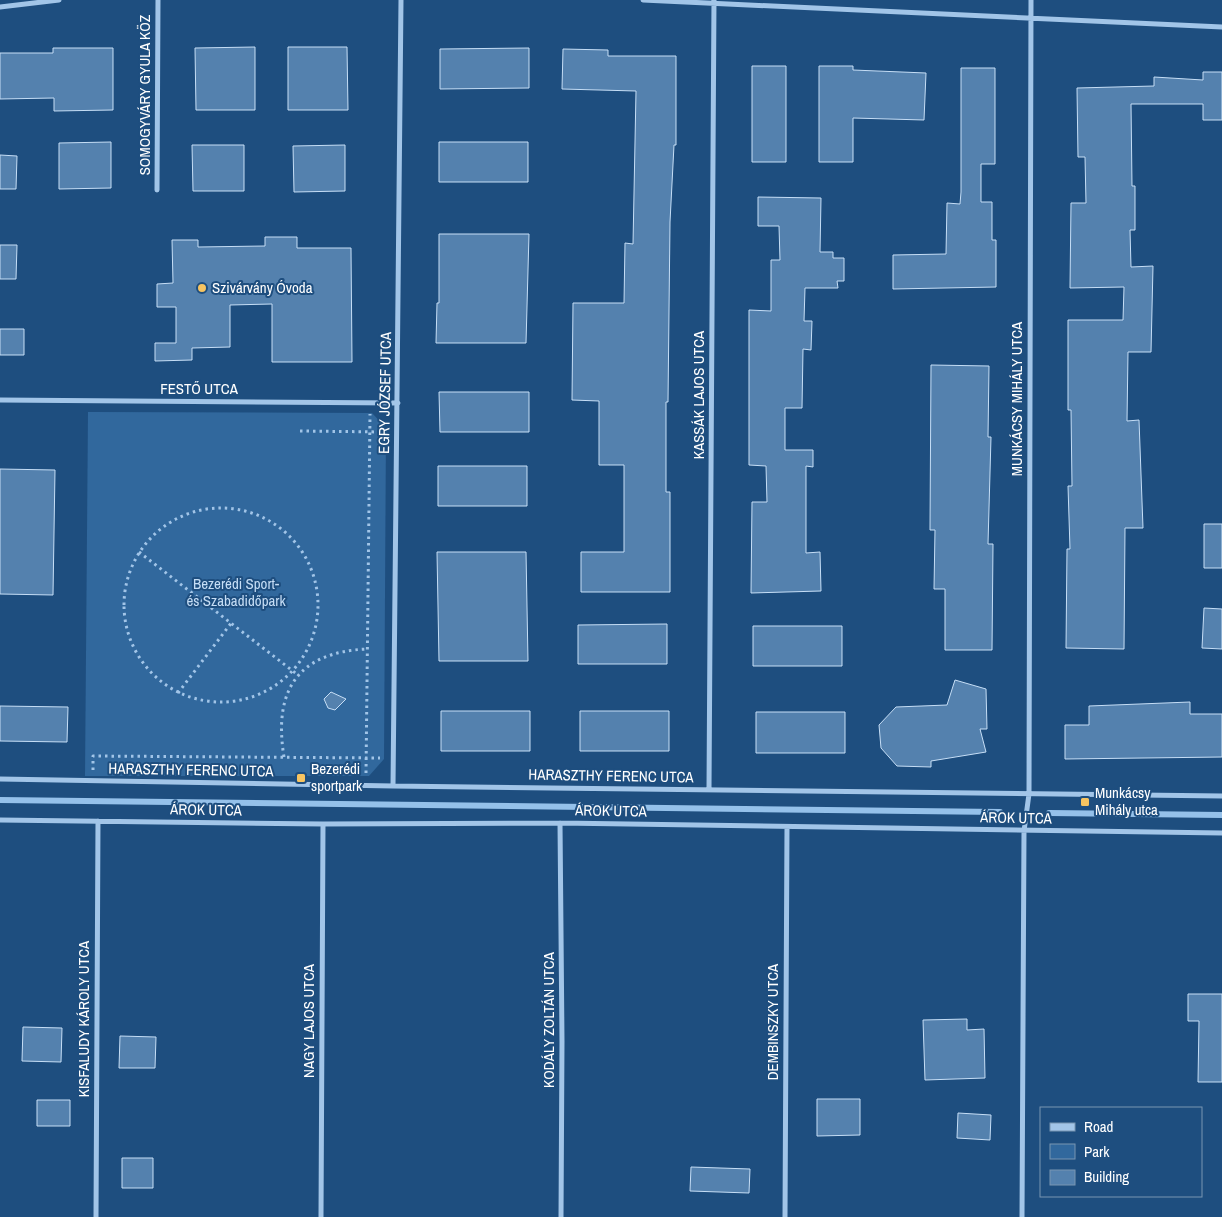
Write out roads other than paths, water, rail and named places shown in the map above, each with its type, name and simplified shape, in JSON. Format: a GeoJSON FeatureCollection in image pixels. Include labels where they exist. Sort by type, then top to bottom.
{"type":"FeatureCollection","features":[{"type":"Feature","properties":{"kind":"street"},"geometry":{"type":"LineString","coordinates":[[0,7],[59,0]]}},
{"type":"Feature","properties":{"kind":"street","name":"SOMOGYVÁRY GYULA KÖZ"},"geometry":{"type":"LineString","coordinates":[[157,190],[158,0]]}},
{"type":"Feature","properties":{"kind":"street","name":"EGRY JÓZSEF UTCA"},"geometry":{"type":"LineString","coordinates":[[393,786],[401,0]]}},
{"type":"Feature","properties":{"kind":"street"},"geometry":{"type":"LineString","coordinates":[[643,0],[1222,27]]}},
{"type":"Feature","properties":{"kind":"street","name":"MUNKÁCSY MIHÁLY UTCA"},"geometry":{"type":"LineString","coordinates":[[1022,1217],[1024,831],[1029,794],[1031,0]]}},
{"type":"Feature","properties":{"kind":"street","name":"KASSÁK LAJOS UTCA"},"geometry":{"type":"LineString","coordinates":[[709,790],[714,2]]}},
{"type":"Feature","properties":{"kind":"street","name":"FESTŐ UTCA"},"geometry":{"type":"LineString","coordinates":[[0,400],[398,403]]}},
{"type":"Feature","properties":{"kind":"street","name":"HARASZTHY FERENC UTCA"},"geometry":{"type":"LineString","coordinates":[[0,779],[366,786],[1222,796]]}},
{"type":"Feature","properties":{"kind":"street","name":"ÁROK UTCA"},"geometry":{"type":"LineString","coordinates":[[0,820],[323,824],[560,823],[1024,831],[1222,832]]}},
{"type":"Feature","properties":{"kind":"street","name":"KISFALUDY KÁROLY UTCA"},"geometry":{"type":"LineString","coordinates":[[96,1217],[98,821]]}},
{"type":"Feature","properties":{"kind":"street","name":"KODÁLY ZOLTÁN UTCA"},"geometry":{"type":"LineString","coordinates":[[560,823],[561,1217]]}},
{"type":"Feature","properties":{"kind":"street","name":"NAGY LAJOS UTCA"},"geometry":{"type":"LineString","coordinates":[[321,1217],[323,824]]}},
{"type":"Feature","properties":{"kind":"street","name":"DEMBINSZKY UTCA"},"geometry":{"type":"LineString","coordinates":[[785,1217],[786,827]]}},
{"type":"Feature","properties":{"kind":"waterway"},"geometry":{"type":"LineString","coordinates":[[0,800],[1000,812]]}},
{"type":"Feature","properties":{"kind":"waterway"},"geometry":{"type":"LineString","coordinates":[[1049,813],[1222,815]]}},
{"type":"Feature","properties":{"kind":"place","name":"Szivárvány Óvoda"},"geometry":{"type":"Point","coordinates":[202,288]}},
{"type":"Feature","properties":{"kind":"place","name":"Bezerédi sportpark"},"geometry":{"type":"Point","coordinates":[301,778]}},
{"type":"Feature","properties":{"kind":"place","name":"Munkácsy Mihály utca"},"geometry":{"type":"Point","coordinates":[1085,802]}},
{"type":"Feature","properties":{"kind":"park label","name":"Bezerédi Sport- és Szabadidőpark"},"geometry":{"type":"Point","coordinates":[236,592]}}]}
